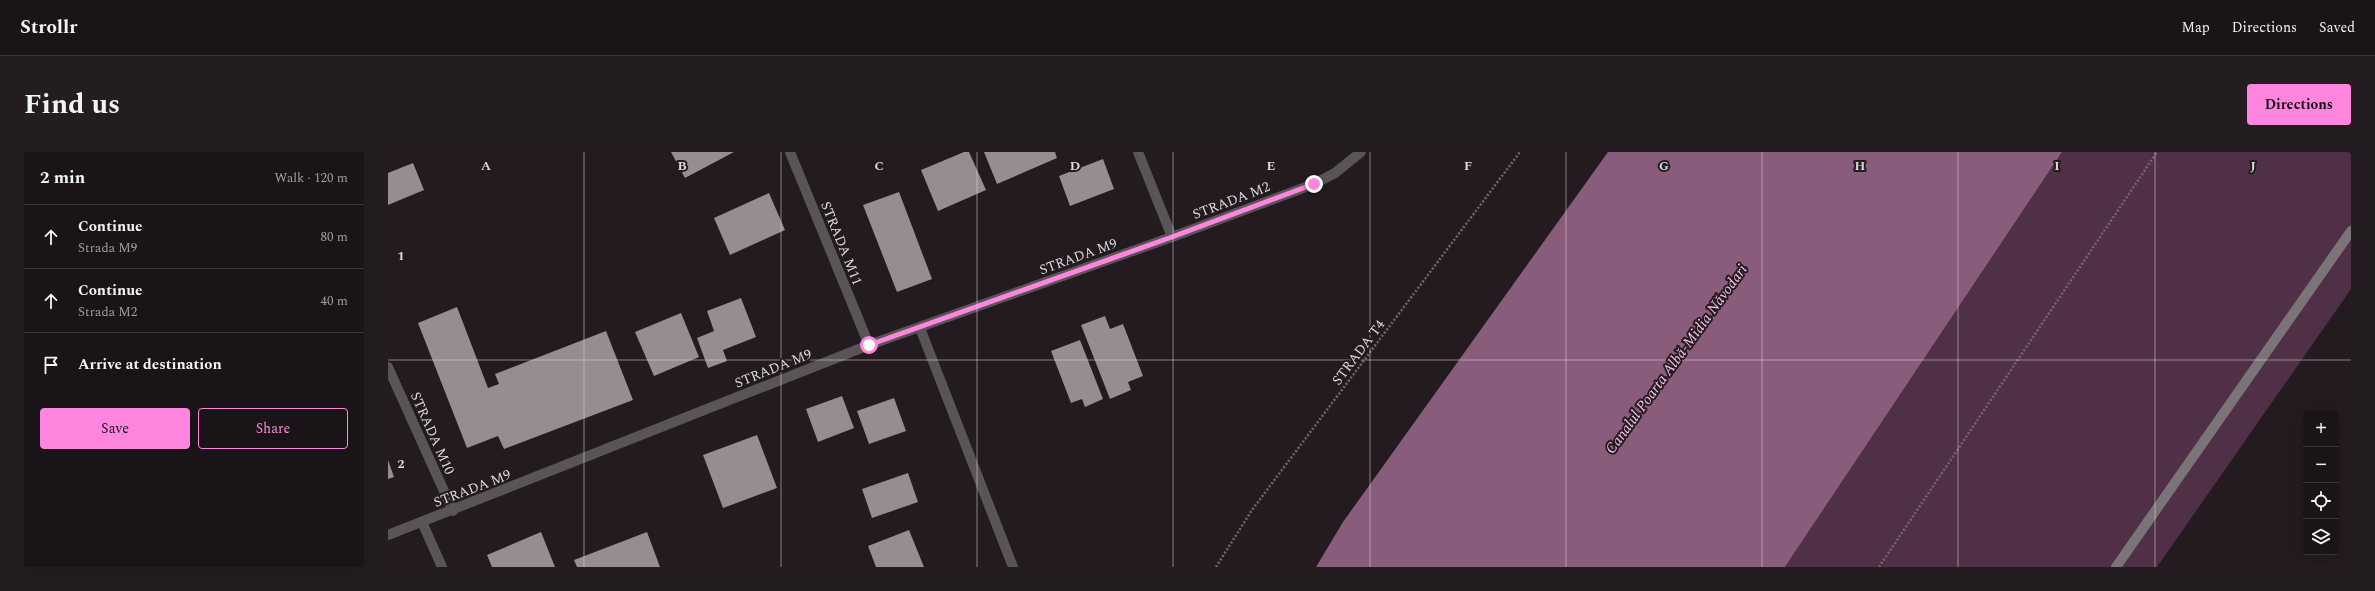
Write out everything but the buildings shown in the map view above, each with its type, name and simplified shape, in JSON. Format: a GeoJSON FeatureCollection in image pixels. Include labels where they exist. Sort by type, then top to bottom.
{"type":"FeatureCollection","features":[{"type":"Feature","properties":{"kind":"main road"},"geometry":{"type":"LineString","coordinates":[[2116,567],[2351,231]]}},
{"type":"Feature","properties":{"kind":"street","name":"STRADA M11"},"geometry":{"type":"LineString","coordinates":[[790,152],[869,345]]}},
{"type":"Feature","properties":{"kind":"street"},"geometry":{"type":"LineString","coordinates":[[1138,152],[1172,237]]}},
{"type":"Feature","properties":{"kind":"street","name":"STRADA M2"},"geometry":{"type":"LineString","coordinates":[[1172,237],[1314,184],[1335,173],[1361,152]]}},
{"type":"Feature","properties":{"kind":"street","name":"STRADA M9"},"geometry":{"type":"LineString","coordinates":[[388,535],[453,511],[869,345],[1172,237]]}},
{"type":"Feature","properties":{"kind":"street"},"geometry":{"type":"LineString","coordinates":[[920,328],[1013,567]]}},
{"type":"Feature","properties":{"kind":"street","name":"STRADA M10"},"geometry":{"type":"LineString","coordinates":[[388,367],[453,511]]}},
{"type":"Feature","properties":{"kind":"street"},"geometry":{"type":"LineString","coordinates":[[422,522],[442,567]]}},
{"type":"Feature","properties":{"kind":"path","name":"STRADA T4"},"geometry":{"type":"LineString","coordinates":[[1216,567],[1252,510],[1520,152]]}},
{"type":"Feature","properties":{"kind":"path"},"geometry":{"type":"LineString","coordinates":[[1879,567],[2157,152]]}},
{"type":"Feature","properties":{"kind":"shaded area"},"geometry":{"type":"Polygon","coordinates":[[[2062,152],[2351,152],[2351,289],[2157,567],[1785,567],[2062,152]]]}},
{"type":"Feature","properties":{"kind":"water","name":"Canalul Poarta Albă-Midia Năvodari"},"geometry":{"type":"Polygon","coordinates":[[[1608,152],[2062,152],[1785,567],[1316,567],[1343,522],[1608,152]]]}},
{"type":"Feature","properties":{"kind":"route"},"geometry":{"type":"LineString","coordinates":[[869,345],[1172,237],[1314,184]]}}]}
